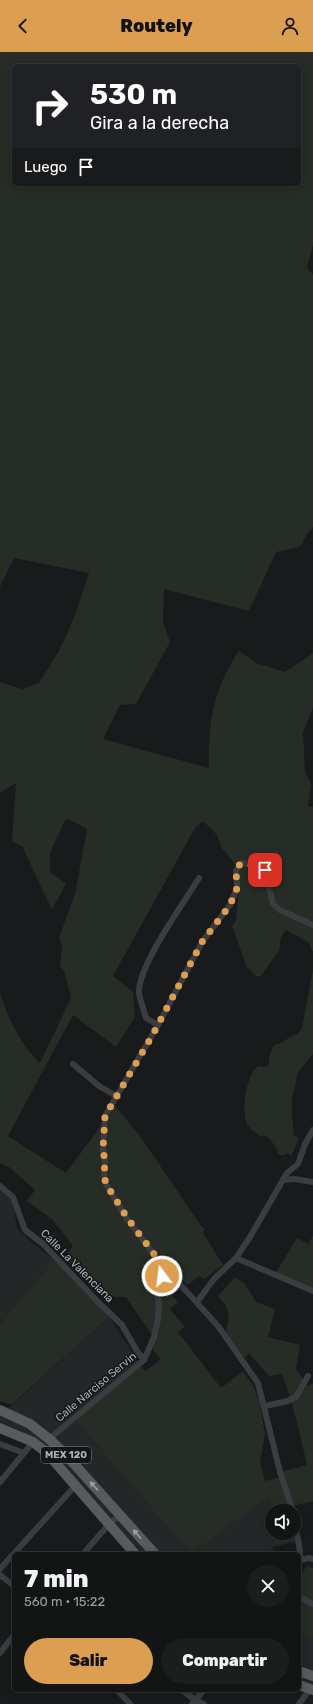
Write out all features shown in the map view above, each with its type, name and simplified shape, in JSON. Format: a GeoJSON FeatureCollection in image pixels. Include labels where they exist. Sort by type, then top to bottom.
{"type":"FeatureCollection","features":[{"type":"Feature","properties":{"kind":"main road","name":"MEX 120"},"geometry":{"type":"LineString","coordinates":[[0,1410],[30,1424],[49,1439],[66,1455],[153,1552]]}},
{"type":"Feature","properties":{"kind":"main road","name":"MEX 120"},"geometry":{"type":"LineString","coordinates":[[0,1428],[33,1442],[47,1453],[107,1526],[133,1552]]}},
{"type":"Feature","properties":{"kind":"main road"},"geometry":{"type":"LineString","coordinates":[[301,1672],[313,1676]]}},
{"type":"Feature","properties":{"kind":"main road"},"geometry":{"type":"LineString","coordinates":[[301,1686],[312,1690]]}},
{"type":"Feature","properties":{"kind":"street"},"geometry":{"type":"LineString","coordinates":[[290,1504],[280,1472],[265,1406],[258,1383],[218,1326],[197,1302],[177,1281],[169,1277],[162,1276],[163,1268],[160,1262],[128,1219],[106,1184],[104,1175],[105,1162],[103,1149],[105,1116],[118,1097],[202,942],[230,905],[237,888],[236,871],[240,864],[244,863],[265,870],[272,904],[280,910],[313,925]]}},
{"type":"Feature","properties":{"kind":"street"},"geometry":{"type":"LineString","coordinates":[[158,1025],[146,1018],[139,993],[140,979],[164,935],[199,878]]}},
{"type":"Feature","properties":{"kind":"street"},"geometry":{"type":"LineString","coordinates":[[73,1064],[99,1086],[118,1097]]}},
{"type":"Feature","properties":{"kind":"street"},"geometry":{"type":"LineString","coordinates":[[197,1302],[214,1279],[236,1258],[266,1211],[283,1180],[298,1164],[305,1144],[313,1130]]}},
{"type":"Feature","properties":{"kind":"street"},"geometry":{"type":"LineString","coordinates":[[283,1180],[295,1179],[313,1182]]}},
{"type":"Feature","properties":{"kind":"street","name":"Calle La Valenciana"},"geometry":{"type":"LineString","coordinates":[[0,1186],[13,1197],[25,1230],[42,1243],[122,1325],[144,1360]]}},
{"type":"Feature","properties":{"kind":"street"},"geometry":{"type":"LineString","coordinates":[[236,1258],[313,1290]]}},
{"type":"Feature","properties":{"kind":"street","name":"Calle Narciso Servin"},"geometry":{"type":"LineString","coordinates":[[49,1439],[144,1360],[154,1337],[158,1305],[156,1283],[162,1276]]}},
{"type":"Feature","properties":{"kind":"street"},"geometry":{"type":"LineString","coordinates":[[265,1406],[288,1401],[296,1397],[308,1376]]}},
{"type":"Feature","properties":{"kind":"street"},"geometry":{"type":"LineString","coordinates":[[0,1482],[33,1442]]}},
{"type":"Feature","properties":{"kind":"street"},"geometry":{"type":"LineString","coordinates":[[0,1444],[24,1453]]}},
{"type":"Feature","properties":{"kind":"street"},"geometry":{"type":"LineString","coordinates":[[15,1552],[75,1486]]}},
{"type":"Feature","properties":{"kind":"street"},"geometry":{"type":"LineString","coordinates":[[85,1552],[107,1526],[120,1515]]}},
{"type":"Feature","properties":{"kind":"street"},"geometry":{"type":"LineString","coordinates":[[297,1540],[298,1552]]}},
{"type":"Feature","properties":{"kind":"street"},"geometry":{"type":"LineString","coordinates":[[0,1569],[12,1556]]}},
{"type":"Feature","properties":{"kind":"street"},"geometry":{"type":"LineString","coordinates":[[301,1562],[312,1557]]}},
{"type":"Feature","properties":{"kind":"street"},"geometry":{"type":"LineString","coordinates":[[0,1574],[12,1584]]}},
{"type":"Feature","properties":{"kind":"street"},"geometry":{"type":"LineString","coordinates":[[301,1599],[313,1604]]}},
{"type":"Feature","properties":{"kind":"street"},"geometry":{"type":"LineString","coordinates":[[0,1653],[12,1638]]}},
{"type":"Feature","properties":{"kind":"street"},"geometry":{"type":"LineString","coordinates":[[299,1704],[312,1690]]}},
{"type":"Feature","properties":{"kind":"street"},"geometry":{"type":"LineString","coordinates":[[119,1692],[130,1704]]}},
{"type":"Feature","properties":{"kind":"street"},"geometry":{"type":"LineString","coordinates":[[184,1692],[194,1702],[204,1704]]}},
{"type":"Feature","properties":{"kind":"street"},"geometry":{"type":"LineString","coordinates":[[194,1702],[202,1692]]}},
{"type":"Feature","properties":{"kind":"shaded area"},"geometry":{"type":"Polygon","coordinates":[[[0,52],[313,52],[313,245],[307,267],[313,275],[313,527],[307,534],[300,547],[276,552],[249,611],[164,589],[163,622],[170,642],[136,704],[120,705],[103,739],[209,768],[211,721],[214,707],[223,679],[239,651],[256,663],[285,672],[313,653],[313,708],[303,732],[305,771],[311,784],[308,806],[313,807],[313,952],[308,942],[286,930],[281,937],[279,951],[261,976],[256,976],[247,967],[232,926],[236,921],[239,869],[222,848],[217,835],[203,821],[195,828],[113,976],[133,992],[135,1017],[116,1047],[73,1015],[8,1136],[66,1173],[116,1105],[140,1136],[201,1226],[205,1229],[203,1233],[223,1265],[204,1279],[199,1276],[188,1285],[182,1281],[178,1285],[180,1289],[172,1296],[178,1302],[170,1309],[185,1327],[178,1332],[221,1388],[243,1371],[253,1386],[259,1400],[265,1434],[260,1462],[265,1481],[282,1477],[280,1472],[307,1465],[299,1430],[282,1374],[269,1376],[249,1353],[245,1358],[226,1334],[228,1314],[226,1306],[218,1296],[235,1277],[245,1284],[256,1302],[275,1309],[268,1337],[300,1345],[296,1369],[308,1386],[313,1383],[313,1501],[300,1504],[270,1504],[267,1498],[192,1552],[190,1552],[72,1416],[139,1363],[145,1371],[161,1359],[149,1345],[152,1335],[126,1297],[114,1297],[107,1293],[67,1254],[73,1246],[53,1220],[27,1201],[35,1190],[9,1167],[0,1163],[0,992],[11,1021],[26,1048],[40,1063],[71,998],[65,973],[60,966],[62,946],[59,938],[75,894],[87,829],[66,818],[50,853],[50,872],[66,884],[52,910],[22,846],[12,841],[16,783],[0,793],[0,682],[22,689],[39,683],[59,651],[74,618],[89,573],[14,558],[0,587],[0,52]]]}},
{"type":"Feature","properties":{"kind":"shaded area"},"geometry":{"type":"Polygon","coordinates":[[[313,970],[313,1054],[298,1072],[292,1100],[294,1136],[299,1138],[291,1156],[288,1153],[285,1155],[280,1155],[277,1153],[277,1149],[270,1139],[264,1135],[261,1137],[248,1126],[244,1111],[246,1094],[250,1077],[258,1066],[267,1067],[274,1045],[298,1034],[302,1028],[313,970]]]}},
{"type":"Feature","properties":{"kind":"shaded area"},"geometry":{"type":"Polygon","coordinates":[[[2,1190],[12,1198],[17,1228],[24,1236],[54,1260],[0,1324],[0,1192],[2,1190]]]}},
{"type":"Feature","properties":{"kind":"shaded area"},"geometry":{"type":"Polygon","coordinates":[[[313,1236],[313,1291],[275,1274],[297,1238],[308,1244],[313,1236]]]}},
{"type":"Feature","properties":{"kind":"shaded area"},"geometry":{"type":"Polygon","coordinates":[[[54,1260],[109,1317],[11,1405],[0,1401],[0,1324],[54,1260]]]}},
{"type":"Feature","properties":{"kind":"shaded area"},"geometry":{"type":"Polygon","coordinates":[[[109,1317],[139,1363],[72,1416],[146,1500],[268,1498],[270,1504],[265,1504],[265,1540],[273,1540],[273,1552],[139,1552],[59,1460],[42,1443],[21,1431],[0,1422],[0,1416],[109,1317]]]}},
{"type":"Feature","properties":{"kind":"shaded area"},"geometry":{"type":"Polygon","coordinates":[[[273,1540],[298,1541],[272,1547],[273,1540]]]}},
{"type":"Feature","properties":{"kind":"shaded area"},"geometry":{"type":"Polygon","coordinates":[[[307,1566],[313,1568],[313,1638],[301,1632],[301,1574],[307,1566]]]}},
{"type":"Feature","properties":{"kind":"shaded area"},"geometry":{"type":"Polygon","coordinates":[[[301,1632],[313,1638],[313,1685],[301,1681],[301,1632]]]}},
{"type":"Feature","properties":{"kind":"route"},"geometry":{"type":"LineString","coordinates":[[162,1276],[163,1268],[160,1262],[113,1198],[106,1184],[104,1175],[105,1162],[103,1149],[105,1116],[118,1097],[202,942],[230,905],[237,888],[236,871],[238,866],[244,863],[265,870]]}}]}
